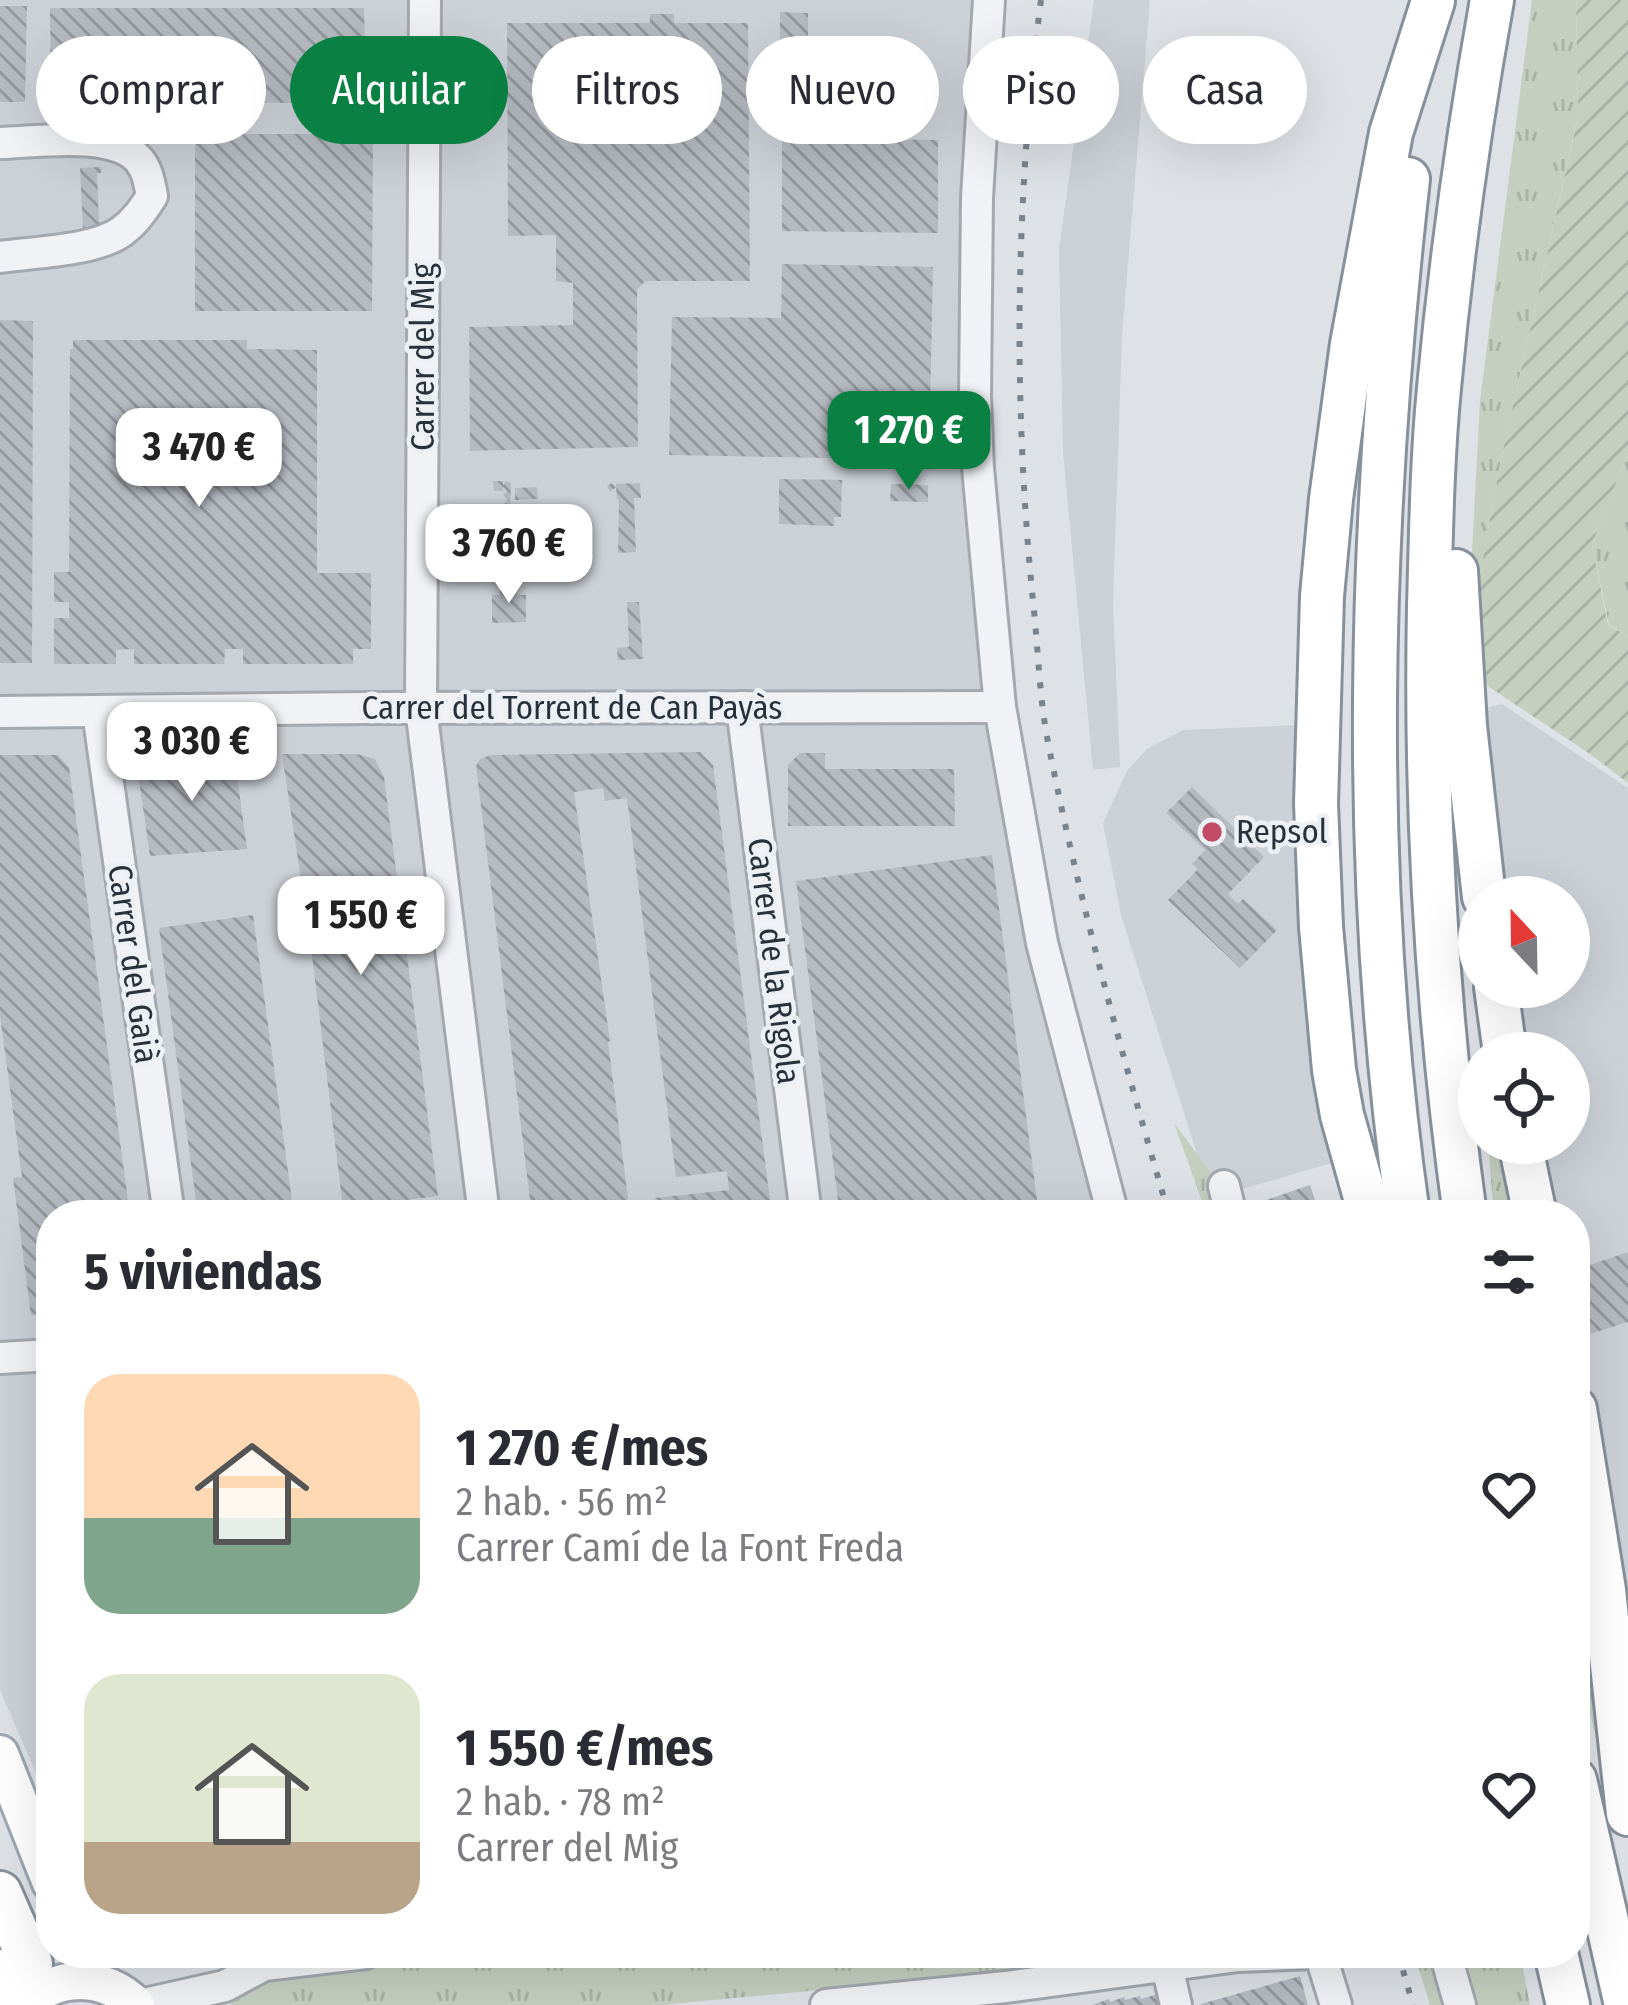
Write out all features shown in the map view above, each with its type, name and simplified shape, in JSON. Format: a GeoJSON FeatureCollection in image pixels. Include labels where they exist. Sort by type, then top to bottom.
{"type":"FeatureCollection","features":[{"type":"Feature","properties":{"kind":"highway"},"geometry":{"type":"LineString","coordinates":[[1366,1200],[1334,1070],[1321,927],[1316,803],[1322,596],[1352,344],[1387,153],[1433,0]]}},
{"type":"Feature","properties":{"kind":"highway"},"geometry":{"type":"LineString","coordinates":[[1406,1200],[1386,1019],[1377,864],[1377,570],[1404,212],[1433,0]]}},
{"type":"Feature","properties":{"kind":"highway"},"geometry":{"type":"LineString","coordinates":[[1463,1200],[1439,1001],[1431,845],[1431,533],[1438,391],[1492,0]]}},
{"type":"Feature","properties":{"kind":"highway"},"geometry":{"type":"LineString","coordinates":[[1438,391],[1457,553],[1465,726],[1482,876]]}},
{"type":"Feature","properties":{"kind":"highway"},"geometry":{"type":"LineString","coordinates":[[1524,1164],[1532,1200]]}},
{"type":"Feature","properties":{"kind":"highway"},"geometry":{"type":"LineString","coordinates":[[1590,1503],[1628,1814]]}},
{"type":"Feature","properties":{"kind":"highway"},"geometry":{"type":"LineString","coordinates":[[1590,1846],[1626,2005]]}},
{"type":"Feature","properties":{"kind":"highway"},"geometry":{"type":"LineString","coordinates":[[0,1893],[15,1981]]}},
{"type":"Feature","properties":{"kind":"highway"},"geometry":{"type":"LineString","coordinates":[[1559,1968],[1568,2005]]}},
{"type":"Feature","properties":{"kind":"main road"},"geometry":{"type":"LineString","coordinates":[[0,1754],[36,1844]]}},
{"type":"Feature","properties":{"kind":"main road"},"geometry":{"type":"LineString","coordinates":[[99,1968],[127,1998]]}},
{"type":"Feature","properties":{"kind":"main road"},"geometry":{"type":"LineString","coordinates":[[15,1981],[50,1986],[87,1980],[127,1998]]}},
{"type":"Feature","properties":{"kind":"street","name":"Carrer del Mig"},"geometry":{"type":"LineString","coordinates":[[425,0],[421,708],[482,1200]]}},
{"type":"Feature","properties":{"kind":"street"},"geometry":{"type":"LineString","coordinates":[[989,0],[977,198],[975,377],[978,468],[1000,706],[1042,943],[1109,1200]]}},
{"type":"Feature","properties":{"kind":"street"},"geometry":{"type":"LineString","coordinates":[[0,143],[95,141],[119,147],[136,156],[148,174],[152,196],[139,217],[118,235],[90,244],[0,257]]}},
{"type":"Feature","properties":{"kind":"street","name":"Carrer del Torrent de Can Payàs"},"geometry":{"type":"LineString","coordinates":[[0,712],[1000,706]]}},
{"type":"Feature","properties":{"kind":"street","name":"Carrer de la Rigola"},"geometry":{"type":"LineString","coordinates":[[742,707],[804,1200]]}},
{"type":"Feature","properties":{"kind":"street","name":"Carrer del Gaià"},"geometry":{"type":"LineString","coordinates":[[98,712],[167,1200]]}},
{"type":"Feature","properties":{"kind":"street"},"geometry":{"type":"LineString","coordinates":[[0,1358],[36,1356]]}},
{"type":"Feature","properties":{"kind":"street"},"geometry":{"type":"LineString","coordinates":[[127,1998],[225,1986],[250,1968]]}},
{"type":"Feature","properties":{"kind":"street"},"geometry":{"type":"LineString","coordinates":[[826,2005],[1009,1996],[1156,1968]]}},
{"type":"Feature","properties":{"kind":"street"},"geometry":{"type":"LineString","coordinates":[[1167,1968],[1176,2005]]}},
{"type":"Feature","properties":{"kind":"street"},"geometry":{"type":"LineString","coordinates":[[1323,1968],[1336,2005]]}},
{"type":"Feature","properties":{"kind":"street"},"geometry":{"type":"LineString","coordinates":[[1449,1968],[1460,2005]]}},
{"type":"Feature","properties":{"kind":"shaded area"},"geometry":{"type":"Polygon","coordinates":[[[0,0],[975,0],[971,36],[963,36],[963,144],[969,144],[962,477],[980,640],[1100,1200],[36,1200],[36,1773],[0,1690],[0,0]]]}},
{"type":"Feature","properties":{"kind":"shaded area"},"geometry":{"type":"Polygon","coordinates":[[[1094,0],[1150,0],[1147,36],[1143,36],[1122,336],[1113,603],[1120,767],[1093,770],[1063,452],[1059,249],[1074,144],[1119,144],[1119,36],[1089,36],[1094,0]]]}},
{"type":"Feature","properties":{"kind":"shaded area"},"geometry":{"type":"Polygon","coordinates":[[[1502,704],[1628,788],[1628,1704],[1590,1526],[1590,1200],[1523,1200],[1515,1164],[1590,1164],[1590,1032],[1493,1032],[1490,1008],[1590,1008],[1590,876],[1473,876],[1454,716],[1502,704]]]}},
{"type":"Feature","properties":{"kind":"shaded area"},"geometry":{"type":"Polygon","coordinates":[[[1299,725],[1328,870],[1363,1154],[1211,1198],[1121,915],[1103,823],[1127,771],[1147,749],[1183,730],[1299,725]]]}},
{"type":"Feature","properties":{"kind":"green space"},"geometry":{"type":"Polygon","coordinates":[[[1532,0],[1576,0],[1578,116],[1502,454],[1467,645],[1480,401],[1532,0]]]}},
{"type":"Feature","properties":{"kind":"green space"},"geometry":{"type":"Polygon","coordinates":[[[1576,0],[1628,0],[1628,453],[1592,544],[1608,625],[1628,636],[1628,783],[1489,687],[1467,645],[1502,454],[1578,117],[1576,0]]]}},
{"type":"Feature","properties":{"kind":"green space"},"geometry":{"type":"Polygon","coordinates":[[[1628,453],[1628,636],[1609,625],[1592,544],[1628,453]]]}},
{"type":"Feature","properties":{"kind":"green space"},"geometry":{"type":"Polygon","coordinates":[[[1174,1123],[1209,1170],[1218,1200],[1202,1200],[1174,1123]]]}},
{"type":"Feature","properties":{"kind":"green space"},"geometry":{"type":"Polygon","coordinates":[[[1490,1164],[1511,1164],[1518,1200],[1493,1200],[1490,1164]]]}},
{"type":"Feature","properties":{"kind":"green space"},"geometry":{"type":"Polygon","coordinates":[[[1590,1655],[1602,1763],[1590,1713],[1590,1655]]]}},
{"type":"Feature","properties":{"kind":"green space"},"geometry":{"type":"Polygon","coordinates":[[[379,1968],[1050,1968],[661,2005],[231,2005],[230,1999],[249,1981],[379,1968]]]}},
{"type":"Feature","properties":{"kind":"green space"},"geometry":{"type":"Polygon","coordinates":[[[1419,1968],[1441,1968],[1452,2005],[1430,2005],[1419,1968]]]}},
{"type":"Feature","properties":{"kind":"green space"},"geometry":{"type":"Polygon","coordinates":[[[1466,1968],[1523,1968],[1530,2005],[1476,2005],[1466,1968]]]}},
{"type":"Feature","properties":{"kind":"building"},"geometry":{"type":"Polygon","coordinates":[[[0,6],[27,6],[25,102],[0,102],[0,6]]]}},
{"type":"Feature","properties":{"kind":"building"},"geometry":{"type":"Polygon","coordinates":[[[50,8],[364,8],[365,36],[290,36],[290,103],[266,103],[266,36],[50,36],[50,8]]]}},
{"type":"Feature","properties":{"kind":"building"},"geometry":{"type":"Polygon","coordinates":[[[780,12],[808,13],[808,36],[780,36],[780,12]]]}},
{"type":"Feature","properties":{"kind":"building"},"geometry":{"type":"Polygon","coordinates":[[[650,14],[674,14],[674,23],[748,23],[750,281],[645,281],[637,290],[638,447],[470,451],[469,327],[573,325],[573,283],[556,281],[556,235],[508,236],[507,23],[650,23],[650,14]]]}},
{"type":"Feature","properties":{"kind":"building"},"geometry":{"type":"Polygon","coordinates":[[[266,134],[290,134],[290,144],[373,144],[372,311],[195,311],[195,144],[266,144],[266,134]]]}},
{"type":"Feature","properties":{"kind":"building"},"geometry":{"type":"Polygon","coordinates":[[[782,144],[938,144],[938,233],[782,231],[782,144]]]}},
{"type":"Feature","properties":{"kind":"building"},"geometry":{"type":"Polygon","coordinates":[[[101,167],[97,173],[99,222],[104,228],[83,229],[80,168],[101,167]]]}},
{"type":"Feature","properties":{"kind":"building"},"geometry":{"type":"Polygon","coordinates":[[[782,264],[933,267],[929,460],[669,455],[672,317],[781,318],[782,264]]]}},
{"type":"Feature","properties":{"kind":"building"},"geometry":{"type":"Polygon","coordinates":[[[0,320],[33,321],[32,663],[0,663],[0,320]]]}},
{"type":"Feature","properties":{"kind":"building"},"geometry":{"type":"Polygon","coordinates":[[[73,340],[247,340],[247,349],[317,350],[317,573],[371,573],[371,649],[353,649],[353,664],[243,664],[243,649],[225,649],[224,664],[134,664],[134,649],[116,650],[116,664],[54,664],[54,618],[69,618],[69,602],[54,602],[54,572],[69,572],[73,340]]]}},
{"type":"Feature","properties":{"kind":"building"},"geometry":{"type":"Polygon","coordinates":[[[779,479],[842,480],[841,517],[834,517],[834,526],[779,524],[779,479]]]}},
{"type":"Feature","properties":{"kind":"building"},"geometry":{"type":"Polygon","coordinates":[[[493,481],[511,483],[510,508],[503,506],[507,491],[503,487],[503,491],[494,491],[493,481]]]}},
{"type":"Feature","properties":{"kind":"building"},"geometry":{"type":"Polygon","coordinates":[[[640,483],[641,498],[634,498],[636,552],[618,553],[616,484],[640,483]]]}},
{"type":"Feature","properties":{"kind":"building"},"geometry":{"type":"Polygon","coordinates":[[[891,484],[928,485],[928,502],[890,501],[891,484]]]}},
{"type":"Feature","properties":{"kind":"building"},"geometry":{"type":"Polygon","coordinates":[[[537,487],[538,499],[515,500],[515,488],[537,487]]]}},
{"type":"Feature","properties":{"kind":"building"},"geometry":{"type":"Polygon","coordinates":[[[486,518],[487,548],[469,549],[468,519],[486,518]]]}},
{"type":"Feature","properties":{"kind":"building"},"geometry":{"type":"Polygon","coordinates":[[[500,584],[517,584],[517,595],[526,595],[526,622],[492,623],[492,595],[500,595],[500,584]]]}},
{"type":"Feature","properties":{"kind":"building"},"geometry":{"type":"Polygon","coordinates":[[[627,602],[639,602],[643,659],[618,660],[617,648],[629,647],[627,602]]]}},
{"type":"Feature","properties":{"kind":"building"},"geometry":{"type":"Polygon","coordinates":[[[700,752],[713,765],[770,1200],[655,1200],[729,1190],[727,1171],[676,1177],[627,798],[605,801],[603,788],[574,792],[628,1200],[530,1200],[476,766],[491,755],[700,752]]]}},
{"type":"Feature","properties":{"kind":"building"},"geometry":{"type":"Polygon","coordinates":[[[800,753],[825,753],[825,769],[954,769],[955,826],[788,826],[788,765],[800,753]]]}},
{"type":"Feature","properties":{"kind":"building"},"geometry":{"type":"Polygon","coordinates":[[[155,754],[234,754],[247,849],[150,856],[138,773],[155,754]]]}},
{"type":"Feature","properties":{"kind":"building"},"geometry":{"type":"Polygon","coordinates":[[[282,754],[357,754],[375,759],[384,777],[438,1196],[342,1200],[282,754]]]}},
{"type":"Feature","properties":{"kind":"building"},"geometry":{"type":"Polygon","coordinates":[[[0,755],[58,755],[69,767],[128,1200],[36,1200],[36,1314],[31,1315],[13,1178],[22,1177],[0,1016],[0,755]]]}},
{"type":"Feature","properties":{"kind":"building"},"geometry":{"type":"Polygon","coordinates":[[[1192,787],[1264,857],[1228,894],[1238,904],[1243,899],[1277,930],[1240,968],[1168,900],[1198,869],[1192,864],[1205,850],[1166,813],[1192,787]]]}},
{"type":"Feature","properties":{"kind":"building"},"geometry":{"type":"Polygon","coordinates":[[[992,855],[1037,1200],[838,1200],[796,881],[992,855]]]}},
{"type":"Feature","properties":{"kind":"building"},"geometry":{"type":"Polygon","coordinates":[[[253,915],[292,1200],[196,1200],[159,928],[253,915]]]}},
{"type":"Feature","properties":{"kind":"building"},"geometry":{"type":"Polygon","coordinates":[[[1310,1185],[1315,1200],[1266,1200],[1310,1185]]]}},
{"type":"Feature","properties":{"kind":"building"},"geometry":{"type":"Polygon","coordinates":[[[1628,1252],[1628,1322],[1590,1334],[1590,1265],[1628,1252]]]}},
{"type":"Feature","properties":{"kind":"building"},"geometry":{"type":"Polygon","coordinates":[[[1300,1976],[1308,2005],[1201,2005],[1201,2004],[1300,1976]]]}},
{"type":"Feature","properties":{"kind":"building"},"geometry":{"type":"Polygon","coordinates":[[[1158,1994],[1161,2005],[1092,2005],[1109,1999],[1158,1994]]]}},
{"type":"Feature","properties":{"kind":"railway"},"geometry":{"type":"LineString","coordinates":[[1041,0],[1026,150],[1020,375],[1042,704],[1087,918],[1165,1200]]}},
{"type":"Feature","properties":{"kind":"railway"},"geometry":{"type":"LineString","coordinates":[[1402,1968],[1413,2005]]}},
{"type":"Feature","properties":{"kind":"place","name":"Repsol"},"geometry":{"type":"Point","coordinates":[1212,832]}}]}
